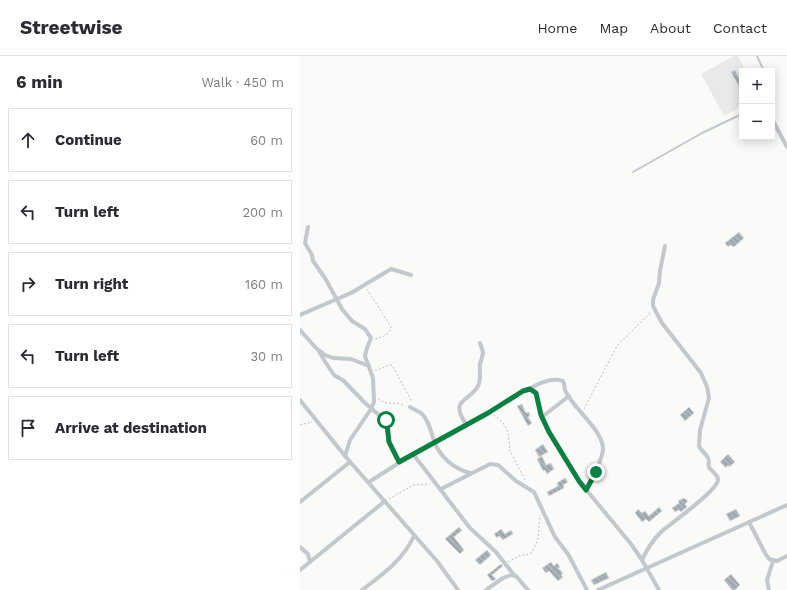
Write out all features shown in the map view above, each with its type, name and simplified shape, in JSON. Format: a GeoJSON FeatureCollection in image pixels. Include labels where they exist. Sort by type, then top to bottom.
{"type":"FeatureCollection","features":[{"type":"Feature","properties":{"kind":"street"},"geometry":{"type":"LineString","coordinates":[[775,125],[787,147]]}},
{"type":"Feature","properties":{"kind":"street"},"geometry":{"type":"LineString","coordinates":[[308,227],[305,241],[312,255],[313,261],[325,278],[342,308],[352,321],[367,331],[371,338],[365,356],[373,378],[374,397],[371,409],[350,440],[345,456]]}},
{"type":"Feature","properties":{"kind":"street"},"geometry":{"type":"LineString","coordinates":[[642,560],[647,549],[661,532],[709,493],[718,481],[718,478],[709,466],[708,458],[699,446],[700,430],[709,398],[707,387],[701,373],[665,327],[654,309],[653,300],[659,283],[665,246]]}},
{"type":"Feature","properties":{"kind":"street"},"geometry":{"type":"LineString","coordinates":[[300,315],[351,293],[391,269],[411,275]]}},
{"type":"Feature","properties":{"kind":"street"},"geometry":{"type":"LineString","coordinates":[[300,330],[319,351],[333,373],[344,381],[371,409],[387,422],[389,442],[399,462]]}},
{"type":"Feature","properties":{"kind":"street"},"geometry":{"type":"LineString","coordinates":[[466,424],[460,415],[459,408],[462,401],[479,385],[480,364],[483,353],[480,343]]}},
{"type":"Feature","properties":{"kind":"street"},"geometry":{"type":"LineString","coordinates":[[319,351],[332,358],[351,359],[370,368]]}},
{"type":"Feature","properties":{"kind":"street"},"geometry":{"type":"LineString","coordinates":[[369,482],[399,462],[523,391],[548,381],[562,380],[564,382],[564,389],[598,435],[603,447],[599,464],[586,490]]}},
{"type":"Feature","properties":{"kind":"street"},"geometry":{"type":"LineString","coordinates":[[529,389],[536,393],[542,417],[549,432],[579,481],[614,522],[642,560],[659,590]]}},
{"type":"Feature","properties":{"kind":"street"},"geometry":{"type":"LineString","coordinates":[[542,417],[569,396]]}},
{"type":"Feature","properties":{"kind":"street"},"geometry":{"type":"LineString","coordinates":[[300,400],[350,462],[369,482],[436,561],[458,590]]}},
{"type":"Feature","properties":{"kind":"street"},"geometry":{"type":"LineString","coordinates":[[410,407],[423,415],[428,424],[434,442],[450,463],[459,470],[470,474]]}},
{"type":"Feature","properties":{"kind":"street"},"geometry":{"type":"LineString","coordinates":[[413,454],[440,487],[470,528],[505,563],[528,590]]}},
{"type":"Feature","properties":{"kind":"street"},"geometry":{"type":"LineString","coordinates":[[300,502],[350,462]]}},
{"type":"Feature","properties":{"kind":"street"},"geometry":{"type":"LineString","coordinates":[[440,487],[490,464],[494,464],[535,494],[555,537],[568,554],[587,590]]}},
{"type":"Feature","properties":{"kind":"street"},"geometry":{"type":"LineString","coordinates":[[300,570],[385,501]]}},
{"type":"Feature","properties":{"kind":"street"},"geometry":{"type":"LineString","coordinates":[[598,590],[787,505]]}},
{"type":"Feature","properties":{"kind":"street"},"geometry":{"type":"LineString","coordinates":[[749,522],[766,555],[773,561],[781,560],[787,556]]}},
{"type":"Feature","properties":{"kind":"street"},"geometry":{"type":"LineString","coordinates":[[362,590],[400,559],[406,552],[414,536]]}},
{"type":"Feature","properties":{"kind":"street"},"geometry":{"type":"LineString","coordinates":[[300,547],[308,554],[310,561]]}},
{"type":"Feature","properties":{"kind":"street"},"geometry":{"type":"LineString","coordinates":[[770,590],[767,580],[773,561]]}},
{"type":"Feature","properties":{"kind":"street"},"geometry":{"type":"LineString","coordinates":[[486,590],[507,576],[514,575]]}},
{"type":"Feature","properties":{"kind":"lane"},"geometry":{"type":"LineString","coordinates":[[757,56],[763,68]]}},
{"type":"Feature","properties":{"kind":"lane"},"geometry":{"type":"LineString","coordinates":[[633,172],[702,133],[739,115]]}},
{"type":"Feature","properties":{"kind":"path"},"geometry":{"type":"LineString","coordinates":[[364,285],[391,326],[390,331],[386,335],[371,340]]}},
{"type":"Feature","properties":{"kind":"path"},"geometry":{"type":"LineString","coordinates":[[582,413],[617,346],[654,309]]}},
{"type":"Feature","properties":{"kind":"path"},"geometry":{"type":"LineString","coordinates":[[370,368],[378,370],[388,365],[392,366],[412,404],[410,407],[400,403],[386,404],[374,397]]}},
{"type":"Feature","properties":{"kind":"path"},"geometry":{"type":"LineString","coordinates":[[490,411],[502,423],[508,432],[510,451],[528,488]]}},
{"type":"Feature","properties":{"kind":"path"},"geometry":{"type":"LineString","coordinates":[[300,425],[317,421]]}},
{"type":"Feature","properties":{"kind":"path"},"geometry":{"type":"LineString","coordinates":[[385,501],[413,485],[431,484],[440,487]]}},
{"type":"Feature","properties":{"kind":"path"},"geometry":{"type":"LineString","coordinates":[[505,563],[516,557],[529,554],[534,549],[538,539],[541,507]]}},
{"type":"Feature","properties":{"kind":"shaded area"},"geometry":{"type":"Polygon","coordinates":[[[734,56],[738,56],[744,68],[739,68],[739,108],[724,116],[701,74],[734,56]]]}},
{"type":"Feature","properties":{"kind":"building"},"geometry":{"type":"Polygon","coordinates":[[[735,70],[739,77],[739,87],[731,72],[735,70]]]}},
{"type":"Feature","properties":{"kind":"building"},"geometry":{"type":"Polygon","coordinates":[[[739,232],[744,238],[734,247],[730,245],[728,247],[725,243],[739,232]]]}},
{"type":"Feature","properties":{"kind":"building"},"geometry":{"type":"Polygon","coordinates":[[[522,404],[526,413],[529,412],[530,416],[528,417],[532,423],[528,426],[517,406],[522,404]]]}},
{"type":"Feature","properties":{"kind":"building"},"geometry":{"type":"Polygon","coordinates":[[[689,407],[694,413],[685,421],[680,415],[689,407]]]}},
{"type":"Feature","properties":{"kind":"building"},"geometry":{"type":"Polygon","coordinates":[[[543,444],[548,452],[539,457],[535,450],[543,444]]]}},
{"type":"Feature","properties":{"kind":"building"},"geometry":{"type":"Polygon","coordinates":[[[728,454],[735,462],[729,467],[728,465],[726,468],[720,462],[728,454]]]}},
{"type":"Feature","properties":{"kind":"building"},"geometry":{"type":"Polygon","coordinates":[[[542,456],[546,465],[551,463],[554,469],[547,474],[545,470],[543,471],[537,459],[542,456]]]}},
{"type":"Feature","properties":{"kind":"building"},"geometry":{"type":"Polygon","coordinates":[[[565,478],[568,482],[563,485],[564,488],[549,496],[547,492],[558,486],[557,483],[565,478]]]}},
{"type":"Feature","properties":{"kind":"building"},"geometry":{"type":"Polygon","coordinates":[[[684,498],[688,501],[685,504],[687,507],[681,512],[679,510],[675,512],[672,508],[679,503],[678,501],[684,498]]]}},
{"type":"Feature","properties":{"kind":"building"},"geometry":{"type":"Polygon","coordinates":[[[659,507],[662,511],[649,522],[646,519],[642,522],[635,513],[638,509],[642,513],[645,511],[649,516],[659,507]]]}},
{"type":"Feature","properties":{"kind":"building"},"geometry":{"type":"Polygon","coordinates":[[[736,509],[740,516],[730,521],[726,514],[736,509]]]}},
{"type":"Feature","properties":{"kind":"building"},"geometry":{"type":"Polygon","coordinates":[[[459,527],[462,530],[454,537],[464,550],[460,554],[445,539],[459,527]]]}},
{"type":"Feature","properties":{"kind":"building"},"geometry":{"type":"Polygon","coordinates":[[[501,529],[505,534],[511,530],[513,534],[503,540],[499,536],[497,538],[494,534],[501,529]]]}},
{"type":"Feature","properties":{"kind":"building"},"geometry":{"type":"Polygon","coordinates":[[[487,550],[491,555],[480,565],[475,560],[487,550]]]}},
{"type":"Feature","properties":{"kind":"building"},"geometry":{"type":"Polygon","coordinates":[[[551,562],[554,566],[557,563],[560,567],[558,568],[563,573],[561,575],[563,577],[558,581],[549,571],[546,573],[542,568],[551,562]]]}},
{"type":"Feature","properties":{"kind":"building"},"geometry":{"type":"Polygon","coordinates":[[[501,564],[503,566],[492,575],[496,579],[492,581],[487,575],[501,564]]]}},
{"type":"Feature","properties":{"kind":"building"},"geometry":{"type":"Polygon","coordinates":[[[606,572],[609,578],[594,585],[591,580],[606,572]]]}},
{"type":"Feature","properties":{"kind":"building"},"geometry":{"type":"Polygon","coordinates":[[[731,574],[740,585],[735,590],[732,590],[724,580],[731,574]]]}},
{"type":"Feature","properties":{"kind":"route"},"geometry":{"type":"LineString","coordinates":[[386,420],[389,442],[399,462],[466,424],[478,419],[523,391],[530,389],[536,393],[541,415],[549,432],[586,490],[596,472]]}}]}
